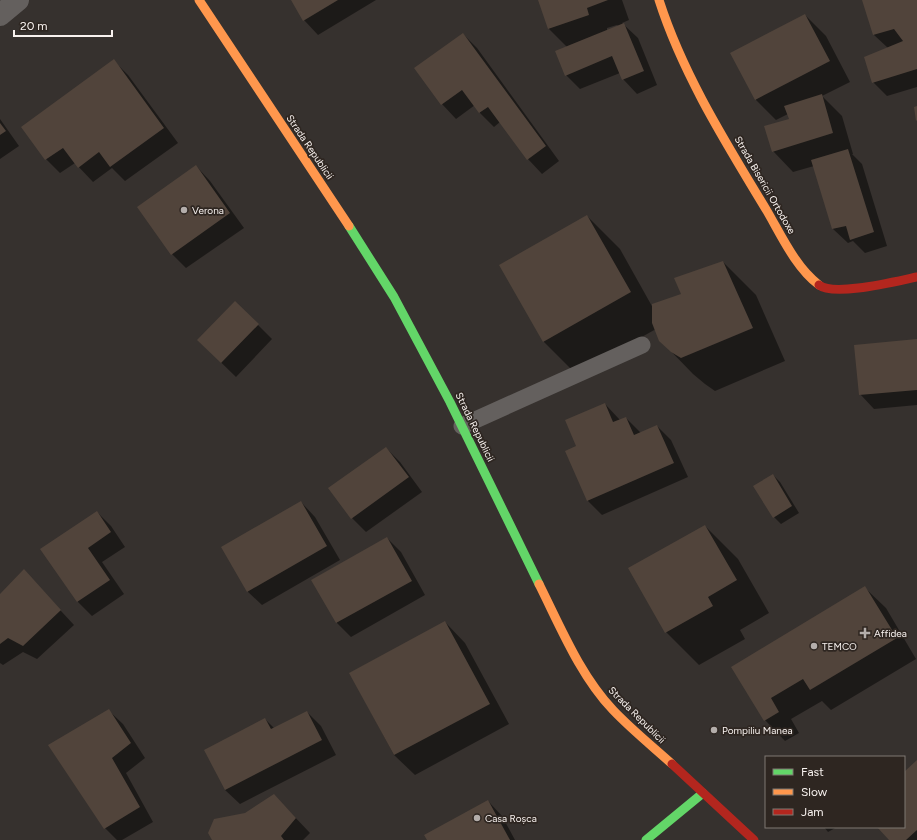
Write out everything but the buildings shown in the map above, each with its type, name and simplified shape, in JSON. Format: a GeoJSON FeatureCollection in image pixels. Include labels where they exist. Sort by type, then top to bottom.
{"type":"FeatureCollection","features":[{"type":"Feature","properties":{"kind":"street"},"geometry":{"type":"LineString","coordinates":[[0,15],[18,0]]}},
{"type":"Feature","properties":{"kind":"street","name":"Strada Republicii"},"geometry":{"type":"LineString","coordinates":[[199,0],[338,208],[394,297],[427,356],[572,653],[592,683],[613,710],[754,840]]}},
{"type":"Feature","properties":{"kind":"street","name":"Strada Bisericii Ortodoxe"},"geometry":{"type":"LineString","coordinates":[[659,0],[680,55],[702,100],[788,246],[809,278],[822,287],[835,289],[852,288],[917,277]]}},
{"type":"Feature","properties":{"kind":"street"},"geometry":{"type":"LineString","coordinates":[[646,840],[703,793]]}},
{"type":"Feature","properties":{"kind":"lane"},"geometry":{"type":"LineString","coordinates":[[462,426],[642,345]]}},
{"type":"Feature","properties":{"kind":"traffic: fast"},"geometry":{"type":"LineString","coordinates":[[349,226],[394,297],[450,402],[539,584]]}},
{"type":"Feature","properties":{"kind":"traffic: fast"},"geometry":{"type":"LineString","coordinates":[[646,840],[703,793]]}},
{"type":"Feature","properties":{"kind":"traffic: slow"},"geometry":{"type":"LineString","coordinates":[[199,0],[349,226]]}},
{"type":"Feature","properties":{"kind":"traffic: slow"},"geometry":{"type":"LineString","coordinates":[[659,0],[680,55],[721,134],[790,251],[803,270],[819,285]]}},
{"type":"Feature","properties":{"kind":"traffic: slow"},"geometry":{"type":"LineString","coordinates":[[539,584],[563,634],[581,666],[601,696],[627,724],[672,764]]}},
{"type":"Feature","properties":{"kind":"traffic: jam"},"geometry":{"type":"LineString","coordinates":[[819,285],[827,288],[851,289],[917,277]]}},
{"type":"Feature","properties":{"kind":"traffic: jam"},"geometry":{"type":"LineString","coordinates":[[672,764],[754,840]]}},
{"type":"Feature","properties":{"kind":"place","name":"Verona"},"geometry":{"type":"Point","coordinates":[184,210]}},
{"type":"Feature","properties":{"kind":"place","name":"Affidea"},"geometry":{"type":"Point","coordinates":[865,633]}},
{"type":"Feature","properties":{"kind":"place","name":"TEMCO"},"geometry":{"type":"Point","coordinates":[814,646]}},
{"type":"Feature","properties":{"kind":"place","name":"Pompiliu Manea"},"geometry":{"type":"Point","coordinates":[714,730]}},
{"type":"Feature","properties":{"kind":"place","name":"Casa Roșca"},"geometry":{"type":"Point","coordinates":[477,818]}}]}
